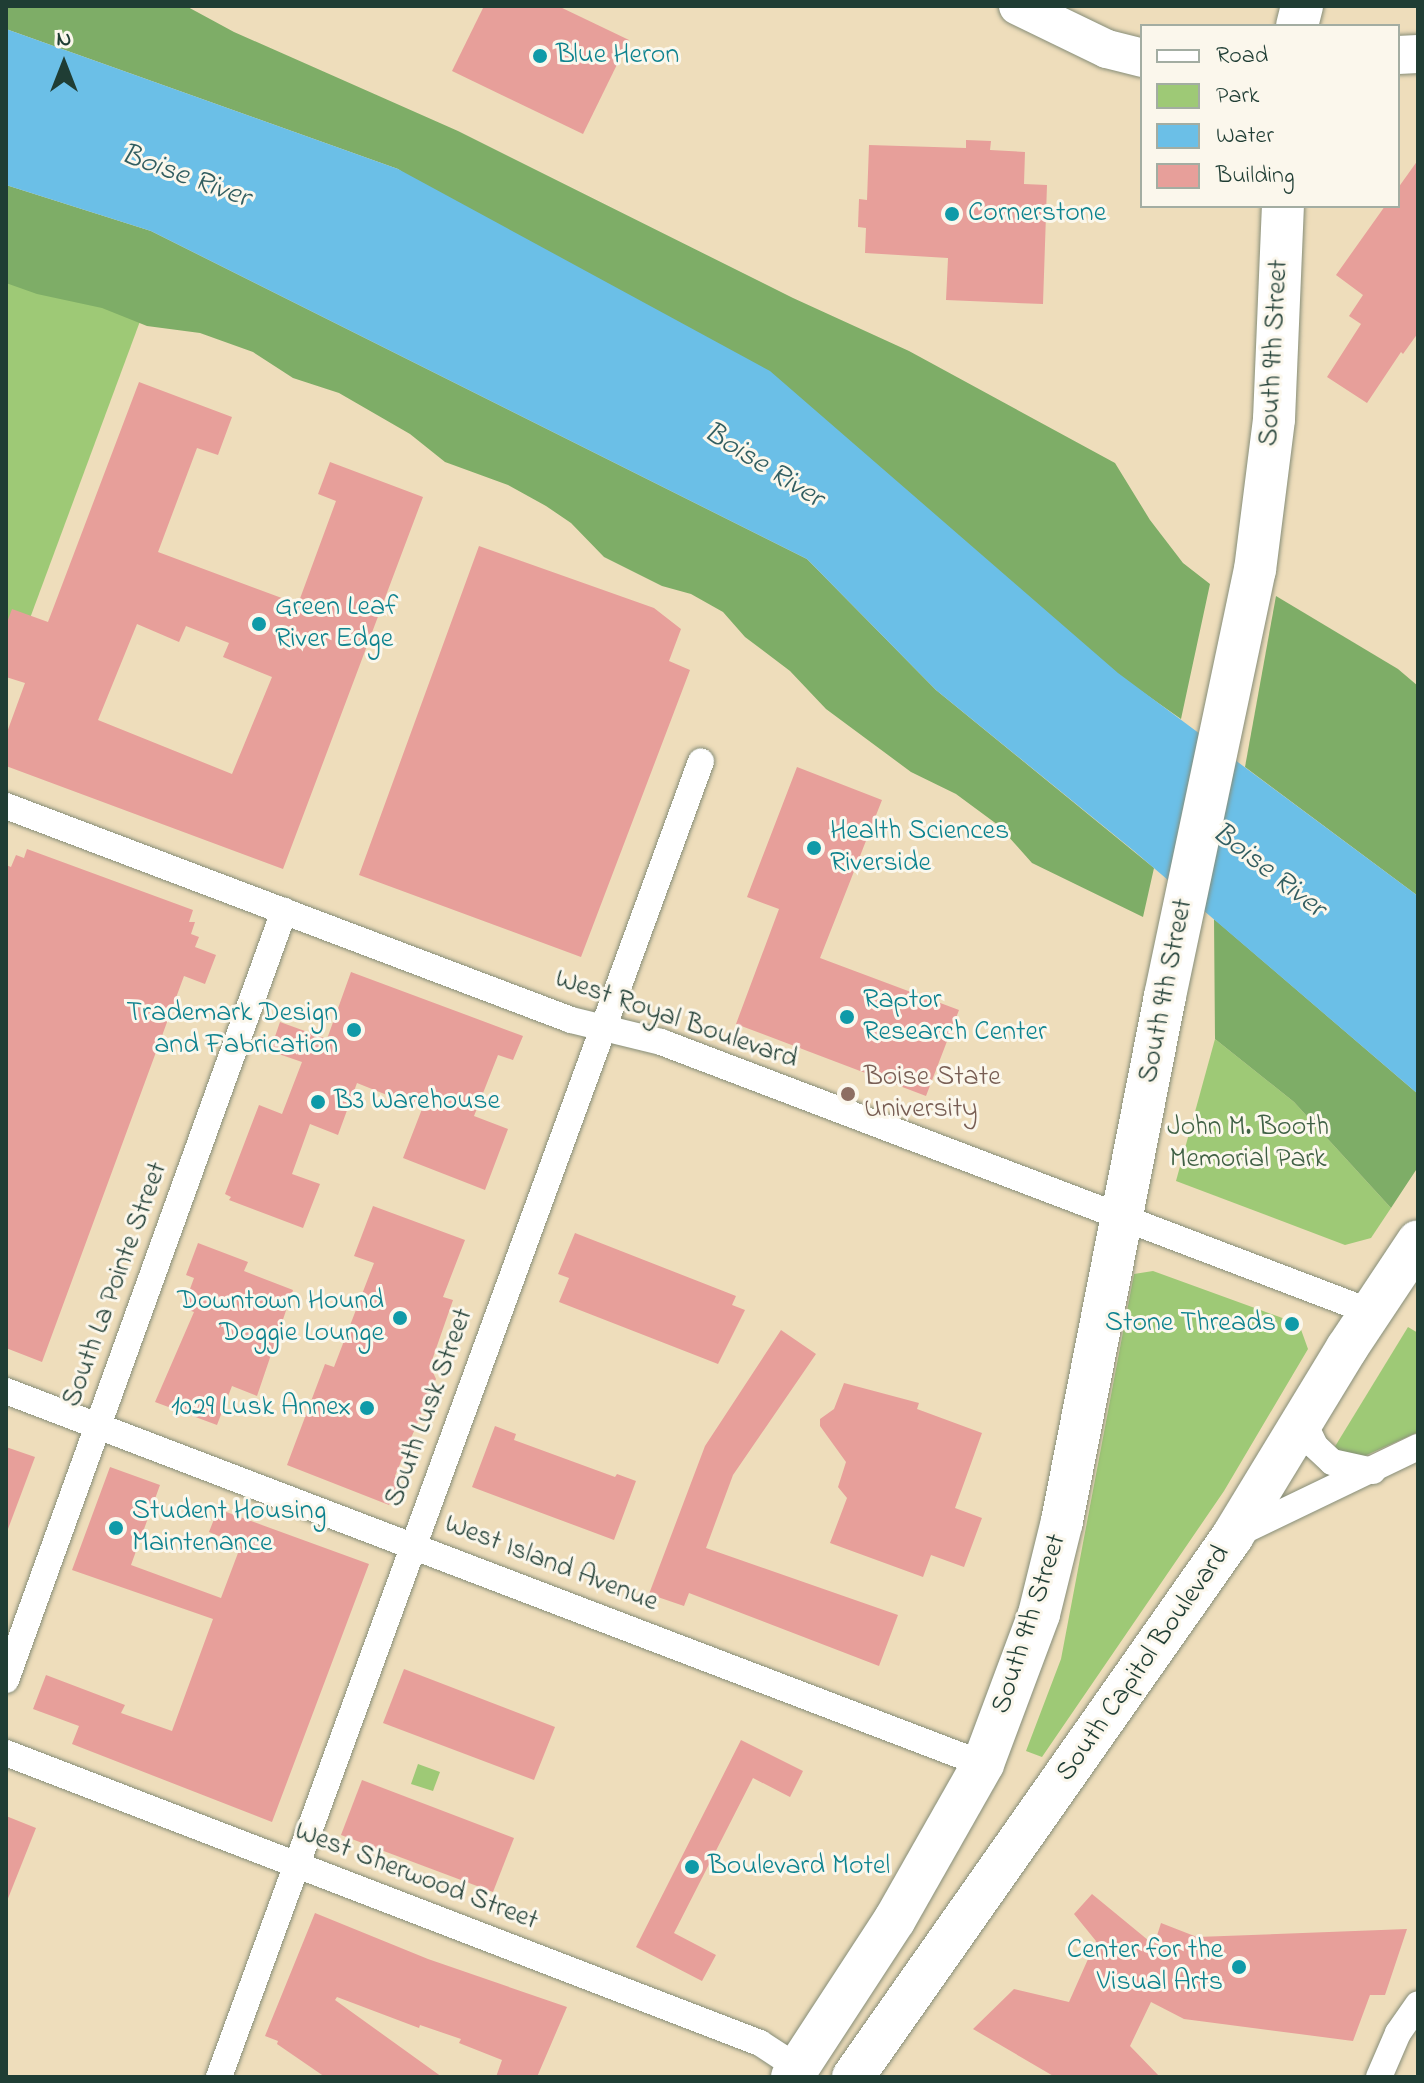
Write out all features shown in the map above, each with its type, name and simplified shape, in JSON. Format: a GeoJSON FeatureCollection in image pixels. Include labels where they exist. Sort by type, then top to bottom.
{"type":"FeatureCollection","features":[{"type":"Feature","properties":{"kind":"main road"},"geometry":{"type":"LineString","coordinates":[[1018,6],[1107,49],[1140,57]]}},
{"type":"Feature","properties":{"kind":"main road","name":"South 9th Street"},"geometry":{"type":"LineString","coordinates":[[983,1764],[1039,1614],[1062,1521],[1124,1219],[1165,996],[1255,570],[1274,419],[1283,208]]}},
{"type":"Feature","properties":{"kind":"main road","name":"South Capitol Boulevard"},"geometry":{"type":"LineString","coordinates":[[853,2077],[1232,1537],[1418,1241]]}},
{"type":"Feature","properties":{"kind":"main road"},"geometry":{"type":"LineString","coordinates":[[795,2072],[895,1919],[983,1764]]}},
{"type":"Feature","properties":{"kind":"street","name":"South Lusk Street"},"geometry":{"type":"LineString","coordinates":[[219,2077],[701,761]]}},
{"type":"Feature","properties":{"kind":"street","name":"West Royal Boulevard"},"geometry":{"type":"LineString","coordinates":[[6,806],[571,1020],[661,1042],[1371,1312]]}},
{"type":"Feature","properties":{"kind":"street","name":"South La Pointe Street"},"geometry":{"type":"LineString","coordinates":[[6,1680],[284,911]]}},
{"type":"Feature","properties":{"kind":"street","name":"West Island Avenue"},"geometry":{"type":"LineString","coordinates":[[6,1391],[983,1764]]}},
{"type":"Feature","properties":{"kind":"street"},"geometry":{"type":"LineString","coordinates":[[1303,1421],[1315,1446],[1332,1462],[1373,1471]]}},
{"type":"Feature","properties":{"kind":"street"},"geometry":{"type":"LineString","coordinates":[[1232,1537],[1418,1447]]}},
{"type":"Feature","properties":{"kind":"street","name":"West Sherwood Street"},"geometry":{"type":"LineString","coordinates":[[6,1753],[760,2043],[795,2072]]}},
{"type":"Feature","properties":{"kind":"street"},"geometry":{"type":"LineString","coordinates":[[1379,2077],[1398,2033],[1418,2004]]}},
{"type":"Feature","properties":{"kind":"green space"},"geometry":{"type":"Polygon","coordinates":[[[6,6],[186,6],[234,32],[458,131],[793,298],[909,351],[1115,463],[1150,520],[1183,563],[1210,584],[1181,719],[398,169],[6,29],[6,6]]]}},
{"type":"Feature","properties":{"kind":"green space"},"geometry":{"type":"Polygon","coordinates":[[[6,185],[151,231],[807,559],[936,690],[1154,868],[1143,917],[1032,863],[998,825],[956,794],[911,772],[826,709],[790,671],[745,637],[723,612],[691,594],[662,586],[604,557],[571,523],[546,506],[508,485],[445,462],[410,434],[339,393],[293,378],[253,352],[200,333],[147,326],[102,308],[37,294],[6,283],[6,185]]]}},
{"type":"Feature","properties":{"kind":"green space"},"geometry":{"type":"Polygon","coordinates":[[[6,209],[159,270],[6,683],[6,209]]]}},
{"type":"Feature","properties":{"kind":"green space"},"geometry":{"type":"Polygon","coordinates":[[[1276,596],[1398,669],[1418,686],[1418,896],[1245,767],[1276,596]]]}},
{"type":"Feature","properties":{"kind":"green space"},"geometry":{"type":"Polygon","coordinates":[[[1214,919],[1418,1094],[1418,1167],[1391,1208],[1294,1102],[1215,1039],[1214,919]]]}},
{"type":"Feature","properties":{"kind":"green space","name":"John M. Booth Memorial Park"},"geometry":{"type":"Polygon","coordinates":[[[1215,1039],[1294,1102],[1391,1208],[1371,1238],[1345,1245],[1176,1181],[1215,1039]]]}},
{"type":"Feature","properties":{"kind":"green space"},"geometry":{"type":"Polygon","coordinates":[[[1153,1271],[1299,1324],[1308,1349],[1224,1491],[1042,1757],[1026,1751],[1061,1659],[1134,1274],[1153,1271]]]}},
{"type":"Feature","properties":{"kind":"green space"},"geometry":{"type":"Polygon","coordinates":[[[1408,1327],[1418,1333],[1418,1432],[1360,1458],[1331,1453],[1408,1327]]]}},
{"type":"Feature","properties":{"kind":"green space"},"geometry":{"type":"Polygon","coordinates":[[[418,1764],[440,1772],[433,1791],[411,1784],[418,1764]]]}},
{"type":"Feature","properties":{"kind":"water","name":"Boise River"},"geometry":{"type":"Polygon","coordinates":[[[6,29],[398,169],[770,371],[1118,673],[1418,896],[1418,1094],[1134,851],[936,690],[807,559],[151,231],[6,185],[6,29]]]}},
{"type":"Feature","properties":{"kind":"building","name":"Blue Heron"},"geometry":{"type":"Polygon","coordinates":[[[484,6],[558,6],[629,40],[583,134],[452,71],[484,6]]]}},
{"type":"Feature","properties":{"kind":"building","name":"Cornerstone"},"geometry":{"type":"Polygon","coordinates":[[[966,140],[991,141],[990,150],[1025,152],[1024,184],[1047,185],[1043,304],[946,300],[948,258],[865,253],[866,228],[858,227],[859,199],[867,200],[869,145],[966,148],[966,140]]]}},
{"type":"Feature","properties":{"kind":"building"},"geometry":{"type":"Polygon","coordinates":[[[1418,160],[1418,333],[1403,354],[1401,352],[1367,403],[1327,377],[1361,324],[1349,316],[1363,295],[1336,275],[1384,208],[1400,208],[1400,185],[1418,160]]]}},
{"type":"Feature","properties":{"kind":"building","name":"Green Leaf River Edge"},"geometry":{"type":"Polygon","coordinates":[[[139,382],[232,417],[218,455],[197,448],[158,552],[298,604],[336,501],[318,494],[330,462],[423,497],[283,869],[6,766],[6,735],[25,683],[6,677],[6,625],[12,609],[48,622],[139,382]],[[137,624],[98,720],[232,774],[272,677],[223,657],[229,643],[186,626],[179,642],[137,624]]]}},
{"type":"Feature","properties":{"kind":"building"},"geometry":{"type":"Polygon","coordinates":[[[479,546],[654,608],[681,629],[669,661],[690,670],[581,957],[359,875],[479,546]]]}},
{"type":"Feature","properties":{"kind":"building"},"geometry":{"type":"Polygon","coordinates":[[[797,767],[882,800],[820,958],[959,1010],[926,1096],[736,1024],[779,909],[747,897],[797,767]]]}},
{"type":"Feature","properties":{"kind":"building"},"geometry":{"type":"Polygon","coordinates":[[[27,849],[193,910],[189,922],[195,922],[191,934],[199,937],[195,947],[216,955],[205,984],[184,976],[42,1362],[6,1348],[6,865],[11,867],[16,855],[24,858],[27,849]]]}},
{"type":"Feature","properties":{"kind":"building"},"geometry":{"type":"Polygon","coordinates":[[[351,972],[523,1036],[513,1060],[498,1055],[474,1116],[508,1129],[485,1190],[403,1158],[422,1109],[357,1083],[338,1135],[310,1124],[292,1174],[320,1184],[303,1228],[229,1200],[231,1197],[225,1194],[259,1105],[282,1114],[302,1062],[270,1051],[280,1022],[327,1039],[351,972]]]}},
{"type":"Feature","properties":{"kind":"building"},"geometry":{"type":"Polygon","coordinates":[[[373,1206],[465,1240],[443,1297],[453,1300],[430,1366],[436,1379],[395,1476],[400,1478],[389,1505],[287,1465],[325,1364],[334,1367],[374,1263],[354,1256],[373,1206]]]}},
{"type":"Feature","properties":{"kind":"building"},"geometry":{"type":"Polygon","coordinates":[[[575,1233],[736,1296],[732,1305],[745,1310],[718,1364],[559,1302],[569,1278],[558,1274],[575,1233]]]}},
{"type":"Feature","properties":{"kind":"building"},"geometry":{"type":"Polygon","coordinates":[[[198,1243],[248,1262],[244,1271],[293,1290],[257,1396],[232,1386],[217,1425],[155,1402],[194,1312],[183,1308],[194,1278],[186,1275],[198,1243]]]}},
{"type":"Feature","properties":{"kind":"building"},"geometry":{"type":"Polygon","coordinates":[[[781,1330],[816,1354],[733,1475],[706,1548],[898,1615],[879,1666],[689,1593],[684,1606],[649,1594],[705,1446],[781,1330]]]}},
{"type":"Feature","properties":{"kind":"building"},"geometry":{"type":"Polygon","coordinates":[[[844,1383],[919,1403],[917,1409],[982,1433],[955,1508],[982,1518],[964,1567],[931,1555],[923,1577],[830,1543],[847,1498],[838,1487],[846,1462],[820,1426],[820,1419],[834,1409],[844,1383]]]}},
{"type":"Feature","properties":{"kind":"building"},"geometry":{"type":"Polygon","coordinates":[[[495,1426],[516,1434],[514,1440],[615,1477],[617,1474],[636,1481],[614,1540],[472,1487],[495,1426]]]}},
{"type":"Feature","properties":{"kind":"building"},"geometry":{"type":"Polygon","coordinates":[[[6,1447],[35,1457],[8,1529],[6,1528],[6,1447]]]}},
{"type":"Feature","properties":{"kind":"building"},"geometry":{"type":"Polygon","coordinates":[[[110,1467],[160,1485],[131,1565],[221,1598],[241,1545],[209,1532],[218,1509],[369,1564],[272,1822],[72,1744],[79,1726],[33,1709],[46,1675],[125,1705],[121,1713],[172,1731],[213,1619],[72,1570],[110,1467]]]}},
{"type":"Feature","properties":{"kind":"building"},"geometry":{"type":"Polygon","coordinates":[[[404,1669],[555,1727],[534,1780],[383,1723],[404,1669]]]}},
{"type":"Feature","properties":{"kind":"building","name":"Boulevard Motel"},"geometry":{"type":"Polygon","coordinates":[[[741,1740],[803,1771],[790,1797],[753,1778],[674,1933],[716,1955],[702,1981],[636,1947],[741,1740]]]}},
{"type":"Feature","properties":{"kind":"building"},"geometry":{"type":"Polygon","coordinates":[[[362,1780],[514,1838],[493,1892],[341,1835],[362,1780]]]}},
{"type":"Feature","properties":{"kind":"building"},"geometry":{"type":"Polygon","coordinates":[[[6,1816],[36,1828],[7,1901],[6,1901],[6,1816]]]}},
{"type":"Feature","properties":{"kind":"building","name":"Center for the Visual Arts"},"geometry":{"type":"Polygon","coordinates":[[[1092,1894],[1154,1945],[1161,1923],[1197,1937],[1407,1929],[1385,1995],[1370,1995],[1353,2041],[1184,2019],[1151,2002],[1130,2046],[1160,2077],[1055,2077],[973,2029],[1014,1989],[1069,2002],[1096,1941],[1074,1914],[1092,1894]]]}},
{"type":"Feature","properties":{"kind":"building"},"geometry":{"type":"Polygon","coordinates":[[[315,1913],[428,1959],[567,2007],[537,2077],[496,2077],[502,2060],[459,2043],[461,2039],[420,2025],[419,2028],[337,1997],[335,2000],[442,2077],[325,2077],[277,2044],[278,2041],[265,2036],[315,1913]]]}},
{"type":"Feature","properties":{"kind":"place","name":"Blue Heron"},"geometry":{"type":"Point","coordinates":[540,56]}},
{"type":"Feature","properties":{"kind":"place","name":"Cornerstone"},"geometry":{"type":"Point","coordinates":[952,214]}},
{"type":"Feature","properties":{"kind":"place","name":"Green Leaf River Edge"},"geometry":{"type":"Point","coordinates":[259,624]}},
{"type":"Feature","properties":{"kind":"place","name":"Health Sciences Riverside"},"geometry":{"type":"Point","coordinates":[814,848]}},
{"type":"Feature","properties":{"kind":"place","name":"Raptor Research Center"},"geometry":{"type":"Point","coordinates":[847,1017]}},
{"type":"Feature","properties":{"kind":"place","name":"Trademark Design and Fabrication"},"geometry":{"type":"Point","coordinates":[354,1030]}},
{"type":"Feature","properties":{"kind":"place","name":"Boise State University"},"geometry":{"type":"Point","coordinates":[848,1094]}},
{"type":"Feature","properties":{"kind":"place","name":"B3 Warehouse"},"geometry":{"type":"Point","coordinates":[318,1102]}},
{"type":"Feature","properties":{"kind":"place","name":"Downtown Hound Doggie Lounge"},"geometry":{"type":"Point","coordinates":[400,1318]}},
{"type":"Feature","properties":{"kind":"place","name":"Stone Threads"},"geometry":{"type":"Point","coordinates":[1292,1324]}},
{"type":"Feature","properties":{"kind":"place","name":"1029 Lusk Annex"},"geometry":{"type":"Point","coordinates":[367,1408]}},
{"type":"Feature","properties":{"kind":"place","name":"Student Housing Maintenance"},"geometry":{"type":"Point","coordinates":[116,1528]}},
{"type":"Feature","properties":{"kind":"place","name":"Boulevard Motel"},"geometry":{"type":"Point","coordinates":[692,1867]}},
{"type":"Feature","properties":{"kind":"place","name":"Center for the Visual Arts"},"geometry":{"type":"Point","coordinates":[1239,1967]}}]}
